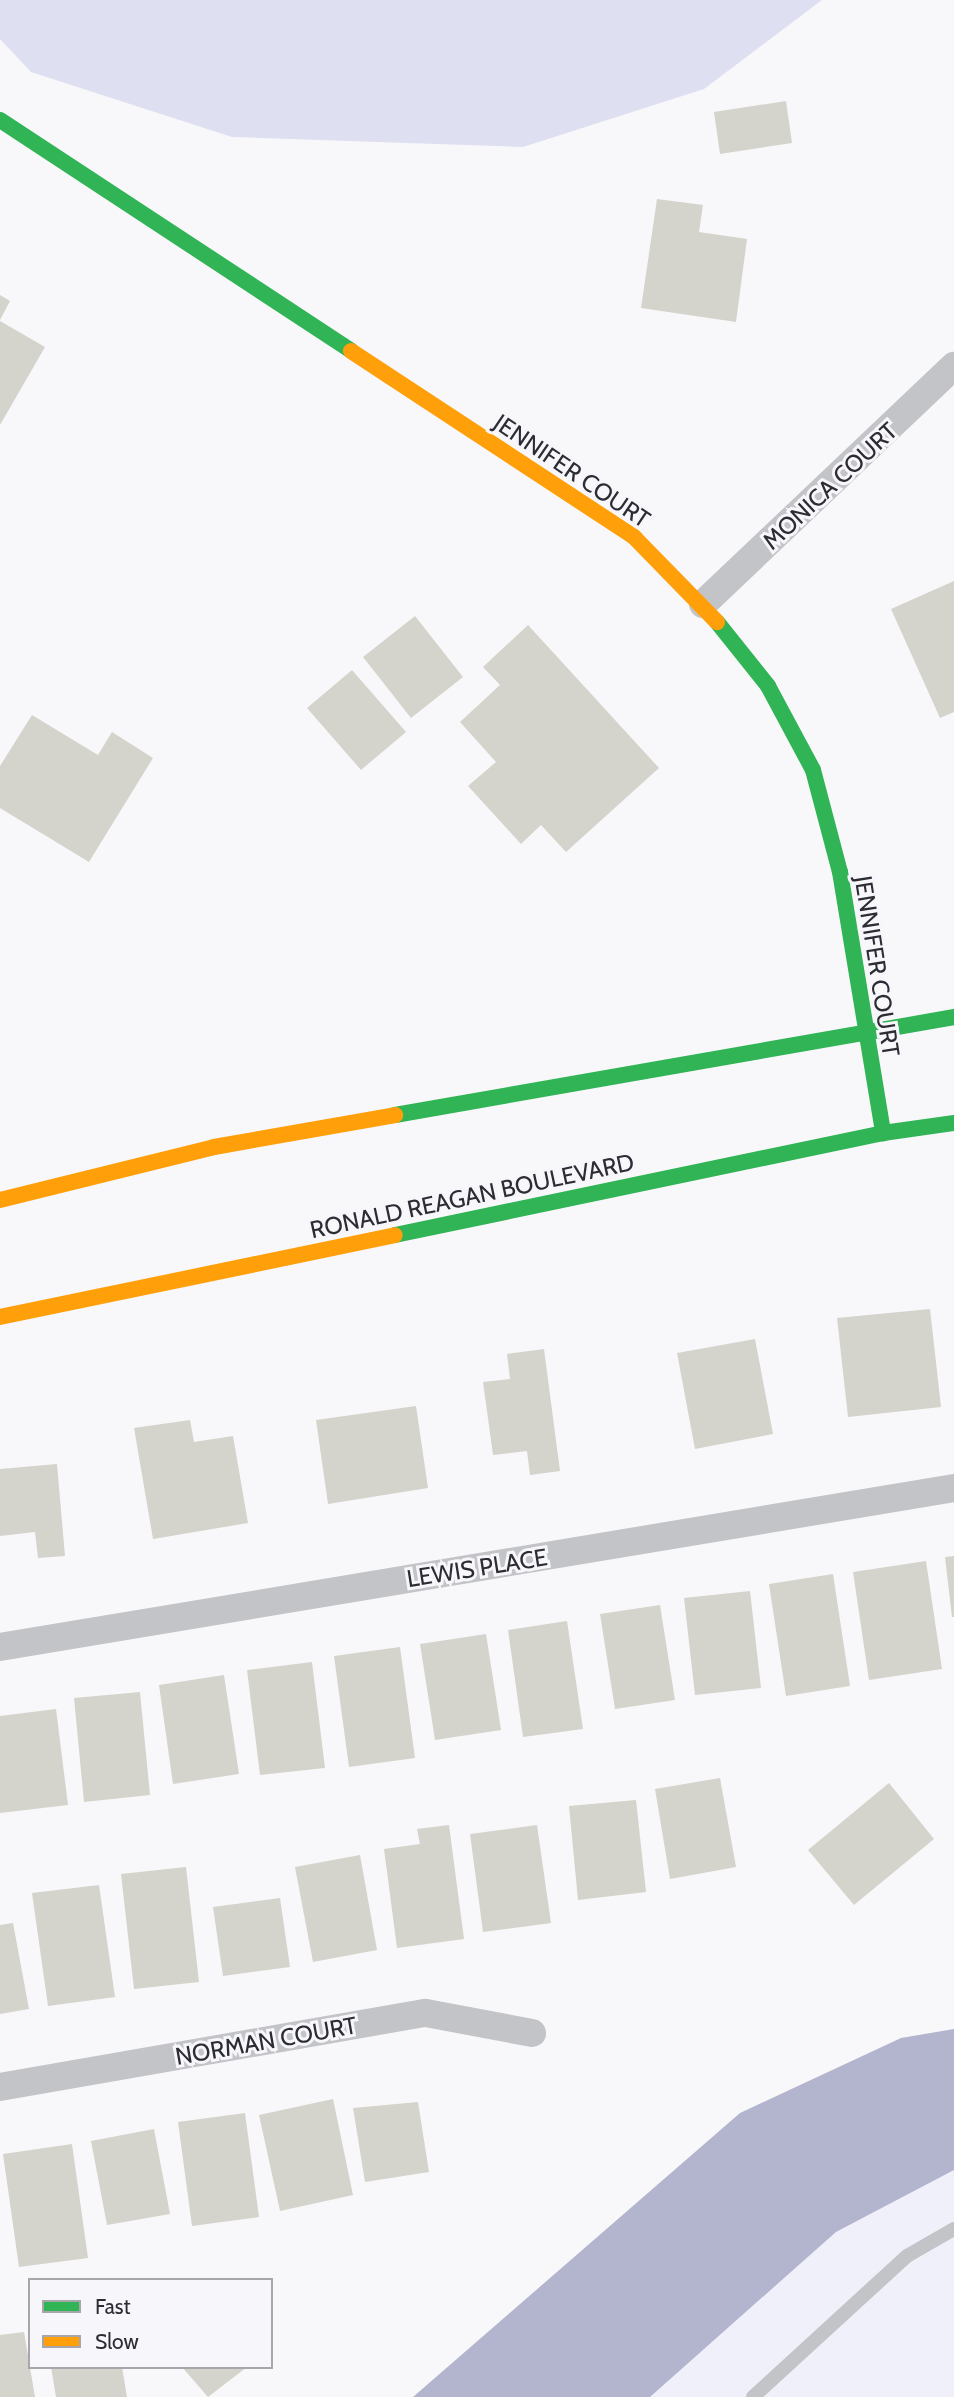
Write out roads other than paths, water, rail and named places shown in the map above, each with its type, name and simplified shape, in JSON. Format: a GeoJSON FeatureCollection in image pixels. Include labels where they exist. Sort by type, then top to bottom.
{"type":"FeatureCollection","features":[{"type":"Feature","properties":{"kind":"main road","name":"JENNIFER COURT"},"geometry":{"type":"LineString","coordinates":[[0,120],[634,537],[704,604],[768,686],[813,769],[840,872],[863,1032],[883,1133]]}},
{"type":"Feature","properties":{"kind":"main road"},"geometry":{"type":"LineString","coordinates":[[0,1200],[214,1147],[954,1017]]}},
{"type":"Feature","properties":{"kind":"main road","name":"RONALD REAGAN BOULEVARD"},"geometry":{"type":"LineString","coordinates":[[0,1317],[883,1133],[954,1122]]}},
{"type":"Feature","properties":{"kind":"street","name":"MONICA COURT"},"geometry":{"type":"LineString","coordinates":[[704,604],[954,366]]}},
{"type":"Feature","properties":{"kind":"street","name":"LEWIS PLACE"},"geometry":{"type":"LineString","coordinates":[[0,1647],[954,1488]]}},
{"type":"Feature","properties":{"kind":"street","name":"NORMAN COURT"},"geometry":{"type":"LineString","coordinates":[[0,2087],[426,2013],[532,2033]]}},
{"type":"Feature","properties":{"kind":"lane"},"geometry":{"type":"LineString","coordinates":[[753,2397],[907,2256],[954,2229]]}}]}
